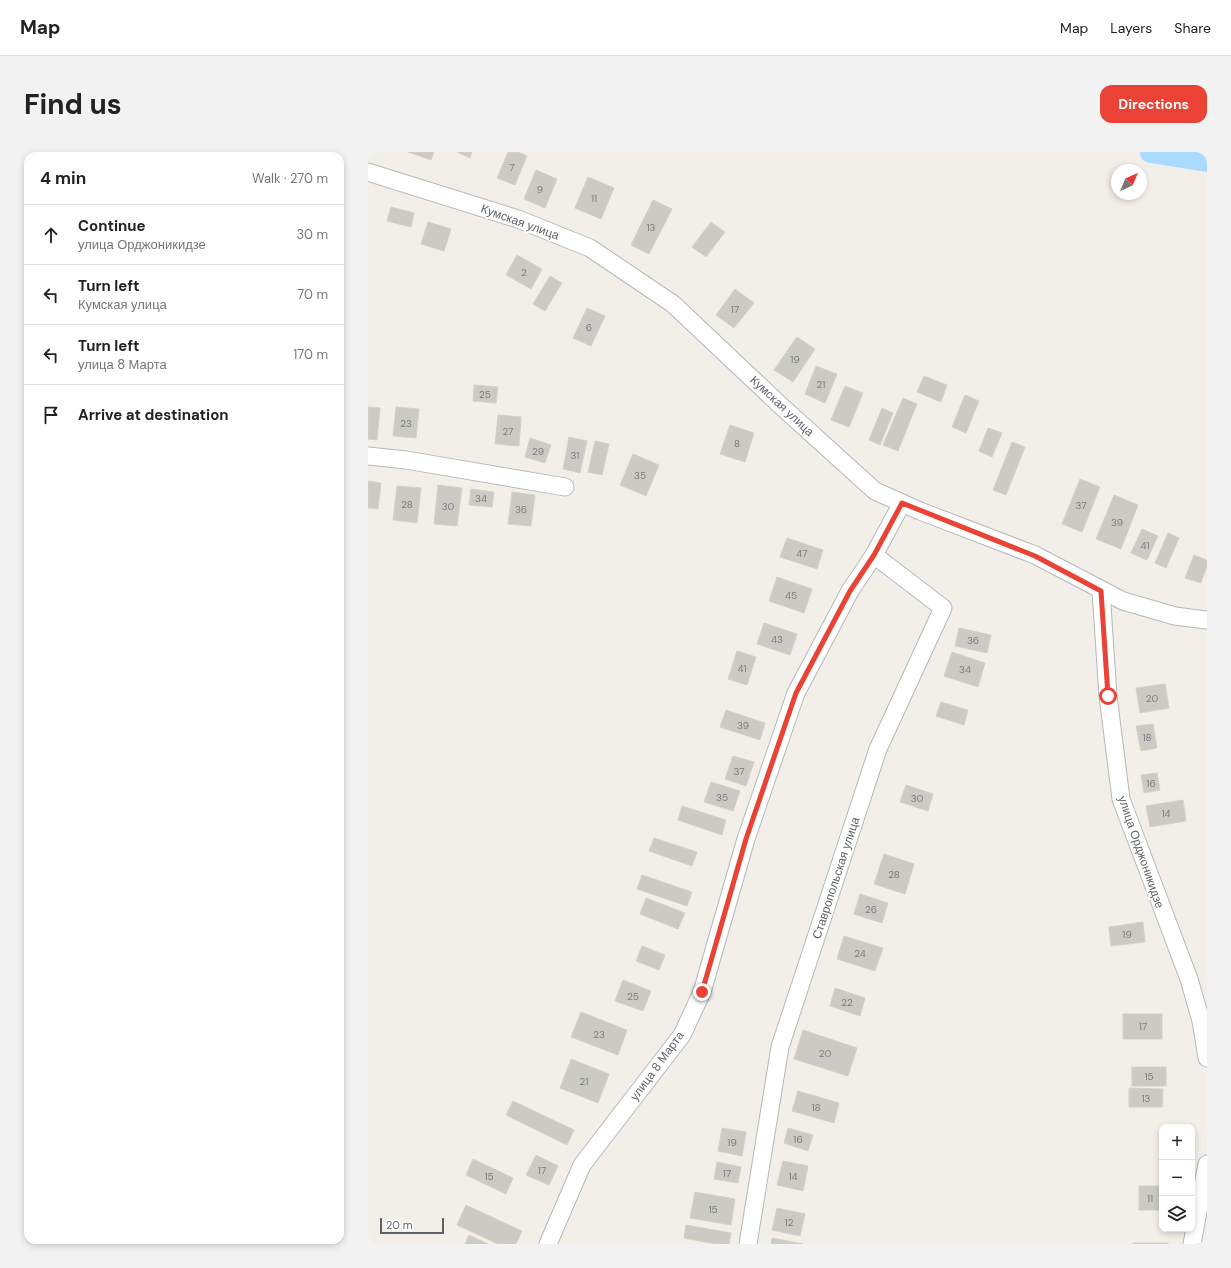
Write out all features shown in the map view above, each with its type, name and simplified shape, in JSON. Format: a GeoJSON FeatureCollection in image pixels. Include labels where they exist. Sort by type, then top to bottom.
{"type":"FeatureCollection","features":[{"type":"Feature","properties":{"kind":"street","name":"Кумская улица"},"geometry":{"type":"LineString","coordinates":[[368,172],[518,219],[590,248],[673,304],[780,406],[875,491],[1035,556],[1123,601],[1175,616],[1207,620]]}},
{"type":"Feature","properties":{"kind":"street"},"geometry":{"type":"LineString","coordinates":[[368,456],[406,460],[565,487]]}},
{"type":"Feature","properties":{"kind":"street","name":"улица 8 Марта"},"geometry":{"type":"LineString","coordinates":[[548,1244],[582,1165],[682,1035],[702,992],[746,839],[796,693],[850,591],[874,555],[902,503]]}},
{"type":"Feature","properties":{"kind":"street","name":"Ставропольская улица"},"geometry":{"type":"LineString","coordinates":[[748,1244],[780,1047],[878,749],[942,608],[874,555]]}},
{"type":"Feature","properties":{"kind":"street","name":"улица Орджоникидзе"},"geometry":{"type":"LineString","coordinates":[[1101,591],[1108,696],[1121,799],[1204,1021],[1207,1058]]}},
{"type":"Feature","properties":{"kind":"street"},"geometry":{"type":"LineString","coordinates":[[1192,1244],[1207,1164]]}},
{"type":"Feature","properties":{"kind":"building"},"geometry":{"type":"Polygon","coordinates":[[[408,152],[434,152],[431,160],[408,152]]]}},
{"type":"Feature","properties":{"kind":"building"},"geometry":{"type":"Polygon","coordinates":[[[457,152],[472,152],[470,158],[457,152]]]}},
{"type":"Feature","properties":{"kind":"building"},"geometry":{"type":"Polygon","coordinates":[[[508,152],[518,152],[527,156],[515,185],[497,178],[508,152]]]}},
{"type":"Feature","properties":{"kind":"building"},"geometry":{"type":"Polygon","coordinates":[[[536,170],[557,179],[545,208],[524,199],[536,170]]]}},
{"type":"Feature","properties":{"kind":"building"},"geometry":{"type":"Polygon","coordinates":[[[588,177],[614,188],[601,219],[575,208],[588,177]]]}},
{"type":"Feature","properties":{"kind":"building"},"geometry":{"type":"Polygon","coordinates":[[[653,200],[672,209],[649,254],[631,245],[653,200]]]}},
{"type":"Feature","properties":{"kind":"building"},"geometry":{"type":"Polygon","coordinates":[[[391,207],[414,213],[411,227],[387,221],[391,207]]]}},
{"type":"Feature","properties":{"kind":"building"},"geometry":{"type":"Polygon","coordinates":[[[428,222],[451,229],[444,251],[421,244],[428,222]]]}},
{"type":"Feature","properties":{"kind":"building"},"geometry":{"type":"Polygon","coordinates":[[[711,222],[725,232],[706,257],[692,247],[711,222]]]}},
{"type":"Feature","properties":{"kind":"building"},"geometry":{"type":"Polygon","coordinates":[[[517,255],[542,269],[531,289],[506,275],[517,255]]]}},
{"type":"Feature","properties":{"kind":"building"},"geometry":{"type":"Polygon","coordinates":[[[550,276],[562,283],[545,311],[533,304],[550,276]]]}},
{"type":"Feature","properties":{"kind":"building"},"geometry":{"type":"Polygon","coordinates":[[[735,289],[754,303],[734,328],[716,315],[735,289]]]}},
{"type":"Feature","properties":{"kind":"building"},"geometry":{"type":"Polygon","coordinates":[[[587,308],[605,316],[591,346],[573,338],[587,308]]]}},
{"type":"Feature","properties":{"kind":"building"},"geometry":{"type":"Polygon","coordinates":[[[797,337],[815,349],[793,382],[774,370],[797,337]]]}},
{"type":"Feature","properties":{"kind":"building"},"geometry":{"type":"Polygon","coordinates":[[[816,366],[837,374],[825,403],[805,394],[816,366]]]}},
{"type":"Feature","properties":{"kind":"building"},"geometry":{"type":"Polygon","coordinates":[[[924,376],[947,385],[941,402],[917,392],[924,376]]]}},
{"type":"Feature","properties":{"kind":"building"},"geometry":{"type":"Polygon","coordinates":[[[474,385],[498,387],[496,403],[473,401],[474,385]]]}},
{"type":"Feature","properties":{"kind":"building"},"geometry":{"type":"Polygon","coordinates":[[[845,386],[863,393],[849,427],[831,420],[845,386]]]}},
{"type":"Feature","properties":{"kind":"building"},"geometry":{"type":"Polygon","coordinates":[[[965,395],[979,401],[966,433],[952,427],[965,395]]]}},
{"type":"Feature","properties":{"kind":"building"},"geometry":{"type":"Polygon","coordinates":[[[903,398],[917,404],[898,451],[883,445],[903,398]]]}},
{"type":"Feature","properties":{"kind":"building"},"geometry":{"type":"Polygon","coordinates":[[[368,407],[380,408],[377,440],[368,439],[368,407]]]}},
{"type":"Feature","properties":{"kind":"building"},"geometry":{"type":"Polygon","coordinates":[[[396,407],[419,409],[416,438],[393,436],[396,407]]]}},
{"type":"Feature","properties":{"kind":"building"},"geometry":{"type":"Polygon","coordinates":[[[882,408],[893,413],[880,445],[869,440],[882,408]]]}},
{"type":"Feature","properties":{"kind":"building"},"geometry":{"type":"Polygon","coordinates":[[[498,415],[521,417],[519,446],[495,444],[498,415]]]}},
{"type":"Feature","properties":{"kind":"building"},"geometry":{"type":"Polygon","coordinates":[[[730,425],[754,433],[745,462],[720,454],[730,425]]]}},
{"type":"Feature","properties":{"kind":"building"},"geometry":{"type":"Polygon","coordinates":[[[988,428],[1002,433],[992,457],[979,451],[988,428]]]}},
{"type":"Feature","properties":{"kind":"building"},"geometry":{"type":"Polygon","coordinates":[[[569,437],[587,441],[580,473],[563,469],[569,437]]]}},
{"type":"Feature","properties":{"kind":"building"},"geometry":{"type":"Polygon","coordinates":[[[530,438],[551,445],[545,463],[525,457],[530,438]]]}},
{"type":"Feature","properties":{"kind":"building"},"geometry":{"type":"Polygon","coordinates":[[[595,441],[609,444],[602,475],[588,472],[595,441]]]}},
{"type":"Feature","properties":{"kind":"building"},"geometry":{"type":"Polygon","coordinates":[[[1012,442],[1025,447],[1006,495],[993,490],[1012,442]]]}},
{"type":"Feature","properties":{"kind":"building"},"geometry":{"type":"Polygon","coordinates":[[[633,454],[659,465],[646,496],[620,485],[633,454]]]}},
{"type":"Feature","properties":{"kind":"building"},"geometry":{"type":"Polygon","coordinates":[[[1080,479],[1100,487],[1082,532],[1062,524],[1080,479]]]}},
{"type":"Feature","properties":{"kind":"building"},"geometry":{"type":"Polygon","coordinates":[[[368,481],[381,483],[378,509],[368,508],[368,481]]]}},
{"type":"Feature","properties":{"kind":"building"},"geometry":{"type":"Polygon","coordinates":[[[438,485],[462,488],[457,526],[434,524],[438,485]]]}},
{"type":"Feature","properties":{"kind":"building"},"geometry":{"type":"Polygon","coordinates":[[[397,486],[421,488],[417,523],[393,520],[397,486]]]}},
{"type":"Feature","properties":{"kind":"building"},"geometry":{"type":"Polygon","coordinates":[[[471,489],[494,492],[492,507],[469,505],[471,489]]]}},
{"type":"Feature","properties":{"kind":"building"},"geometry":{"type":"Polygon","coordinates":[[[512,492],[535,495],[531,526],[508,524],[512,492]]]}},
{"type":"Feature","properties":{"kind":"building"},"geometry":{"type":"Polygon","coordinates":[[[1114,495],[1138,505],[1121,549],[1096,539],[1114,495]]]}},
{"type":"Feature","properties":{"kind":"building"},"geometry":{"type":"Polygon","coordinates":[[[1142,529],[1158,536],[1147,560],[1131,553],[1142,529]]]}},
{"type":"Feature","properties":{"kind":"building"},"geometry":{"type":"Polygon","coordinates":[[[1168,533],[1179,538],[1166,568],[1155,563],[1168,533]]]}},
{"type":"Feature","properties":{"kind":"building"},"geometry":{"type":"Polygon","coordinates":[[[787,538],[823,550],[817,569],[780,557],[787,538]]]}},
{"type":"Feature","properties":{"kind":"building"},"geometry":{"type":"Polygon","coordinates":[[[1194,555],[1207,560],[1207,566],[1201,583],[1185,578],[1194,555]]]}},
{"type":"Feature","properties":{"kind":"building"},"geometry":{"type":"Polygon","coordinates":[[[777,577],[812,589],[804,613],[769,601],[777,577]]]}},
{"type":"Feature","properties":{"kind":"building"},"geometry":{"type":"Polygon","coordinates":[[[764,623],[797,634],[790,655],[757,644],[764,623]]]}},
{"type":"Feature","properties":{"kind":"building"},"geometry":{"type":"Polygon","coordinates":[[[959,628],[991,635],[987,653],[955,646],[959,628]]]}},
{"type":"Feature","properties":{"kind":"building"},"geometry":{"type":"Polygon","coordinates":[[[737,651],[756,657],[747,685],[728,679],[737,651]]]}},
{"type":"Feature","properties":{"kind":"building"},"geometry":{"type":"Polygon","coordinates":[[[952,652],[985,663],[978,687],[944,676],[952,652]]]}},
{"type":"Feature","properties":{"kind":"building"},"geometry":{"type":"Polygon","coordinates":[[[1165,684],[1169,708],[1140,713],[1136,688],[1165,684]]]}},
{"type":"Feature","properties":{"kind":"building"},"geometry":{"type":"Polygon","coordinates":[[[941,702],[968,710],[964,725],[936,716],[941,702]]]}},
{"type":"Feature","properties":{"kind":"building"},"geometry":{"type":"Polygon","coordinates":[[[726,710],[765,723],[760,740],[720,727],[726,710]]]}},
{"type":"Feature","properties":{"kind":"building"},"geometry":{"type":"Polygon","coordinates":[[[1153,724],[1157,748],[1141,751],[1136,726],[1153,724]]]}},
{"type":"Feature","properties":{"kind":"building"},"geometry":{"type":"Polygon","coordinates":[[[733,756],[754,762],[746,786],[725,779],[733,756]]]}},
{"type":"Feature","properties":{"kind":"building"},"geometry":{"type":"Polygon","coordinates":[[[1157,773],[1160,790],[1144,793],[1141,775],[1157,773]]]}},
{"type":"Feature","properties":{"kind":"building"},"geometry":{"type":"Polygon","coordinates":[[[711,782],[740,791],[733,811],[704,802],[711,782]]]}},
{"type":"Feature","properties":{"kind":"building"},"geometry":{"type":"Polygon","coordinates":[[[906,785],[933,794],[928,811],[900,802],[906,785]]]}},
{"type":"Feature","properties":{"kind":"building"},"geometry":{"type":"Polygon","coordinates":[[[1183,800],[1186,821],[1150,827],[1146,806],[1183,800]]]}},
{"type":"Feature","properties":{"kind":"building"},"geometry":{"type":"Polygon","coordinates":[[[682,806],[726,820],[722,835],[678,820],[682,806]]]}},
{"type":"Feature","properties":{"kind":"building"},"geometry":{"type":"Polygon","coordinates":[[[654,838],[697,852],[692,866],[649,851],[654,838]]]}},
{"type":"Feature","properties":{"kind":"building"},"geometry":{"type":"Polygon","coordinates":[[[884,854],[914,864],[905,894],[874,884],[884,854]]]}},
{"type":"Feature","properties":{"kind":"building"},"geometry":{"type":"Polygon","coordinates":[[[642,875],[692,892],[687,906],[637,889],[642,875]]]}},
{"type":"Feature","properties":{"kind":"building"},"geometry":{"type":"Polygon","coordinates":[[[860,894],[888,903],[882,923],[854,914],[860,894]]]}},
{"type":"Feature","properties":{"kind":"building"},"geometry":{"type":"Polygon","coordinates":[[[646,898],[685,913],[678,929],[640,914],[646,898]]]}},
{"type":"Feature","properties":{"kind":"building"},"geometry":{"type":"Polygon","coordinates":[[[1143,922],[1145,942],[1111,946],[1109,927],[1143,922]]]}},
{"type":"Feature","properties":{"kind":"building"},"geometry":{"type":"Polygon","coordinates":[[[844,936],[883,948],[875,971],[837,959],[844,936]]]}},
{"type":"Feature","properties":{"kind":"building"},"geometry":{"type":"Polygon","coordinates":[[[642,946],[665,955],[659,970],[636,961],[642,946]]]}},
{"type":"Feature","properties":{"kind":"building"},"geometry":{"type":"Polygon","coordinates":[[[623,980],[651,991],[643,1011],[615,1001],[623,980]]]}},
{"type":"Feature","properties":{"kind":"building"},"geometry":{"type":"Polygon","coordinates":[[[835,988],[865,998],[860,1016],[830,1006],[835,988]]]}},
{"type":"Feature","properties":{"kind":"building"},"geometry":{"type":"Polygon","coordinates":[[[581,1012],[627,1030],[618,1055],[571,1037],[581,1012]]]}},
{"type":"Feature","properties":{"kind":"building"},"geometry":{"type":"Polygon","coordinates":[[[1123,1014],[1162,1014],[1162,1039],[1123,1039],[1123,1014]]]}},
{"type":"Feature","properties":{"kind":"building"},"geometry":{"type":"Polygon","coordinates":[[[803,1030],[857,1048],[848,1076],[794,1059],[803,1030]]]}},
{"type":"Feature","properties":{"kind":"building"},"geometry":{"type":"Polygon","coordinates":[[[571,1059],[609,1074],[598,1103],[560,1088],[571,1059]]]}},
{"type":"Feature","properties":{"kind":"building"},"geometry":{"type":"Polygon","coordinates":[[[1132,1067],[1166,1067],[1166,1086],[1132,1086],[1132,1067]]]}},
{"type":"Feature","properties":{"kind":"building"},"geometry":{"type":"Polygon","coordinates":[[[1129,1088],[1163,1089],[1162,1107],[1129,1107],[1129,1088]]]}},
{"type":"Feature","properties":{"kind":"building"},"geometry":{"type":"Polygon","coordinates":[[[798,1091],[839,1103],[834,1123],[792,1111],[798,1091]]]}},
{"type":"Feature","properties":{"kind":"building"},"geometry":{"type":"Polygon","coordinates":[[[513,1101],[574,1130],[567,1145],[506,1115],[513,1101]]]}},
{"type":"Feature","properties":{"kind":"building"},"geometry":{"type":"Polygon","coordinates":[[[722,1128],[746,1132],[742,1156],[718,1151],[722,1128]]]}},
{"type":"Feature","properties":{"kind":"building"},"geometry":{"type":"Polygon","coordinates":[[[788,1128],[813,1135],[808,1151],[784,1143],[788,1128]]]}},
{"type":"Feature","properties":{"kind":"building"},"geometry":{"type":"Polygon","coordinates":[[[536,1155],[558,1166],[549,1185],[526,1175],[536,1155]]]}},
{"type":"Feature","properties":{"kind":"building"},"geometry":{"type":"Polygon","coordinates":[[[473,1159],[513,1178],[506,1194],[466,1175],[473,1159]]]}},
{"type":"Feature","properties":{"kind":"building"},"geometry":{"type":"Polygon","coordinates":[[[783,1161],[808,1166],[803,1191],[777,1185],[783,1161]]]}},
{"type":"Feature","properties":{"kind":"building"},"geometry":{"type":"Polygon","coordinates":[[[717,1162],[741,1167],[738,1183],[714,1179],[717,1162]]]}},
{"type":"Feature","properties":{"kind":"building"},"geometry":{"type":"Polygon","coordinates":[[[1139,1186],[1159,1186],[1159,1210],[1139,1210],[1139,1186]]]}},
{"type":"Feature","properties":{"kind":"building"},"geometry":{"type":"Polygon","coordinates":[[[695,1192],[735,1199],[731,1225],[690,1218],[695,1192]]]}},
{"type":"Feature","properties":{"kind":"building"},"geometry":{"type":"Polygon","coordinates":[[[466,1205],[522,1231],[516,1244],[498,1244],[457,1225],[466,1205]]]}},
{"type":"Feature","properties":{"kind":"building"},"geometry":{"type":"Polygon","coordinates":[[[777,1208],[805,1214],[800,1236],[772,1230],[777,1208]]]}},
{"type":"Feature","properties":{"kind":"building"},"geometry":{"type":"Polygon","coordinates":[[[686,1225],[731,1233],[729,1244],[716,1244],[684,1238],[686,1225]]]}},
{"type":"Feature","properties":{"kind":"building"},"geometry":{"type":"Polygon","coordinates":[[[469,1235],[488,1244],[465,1244],[469,1235]]]}},
{"type":"Feature","properties":{"kind":"building"},"geometry":{"type":"Polygon","coordinates":[[[772,1238],[803,1244],[771,1244],[772,1238]]]}},
{"type":"Feature","properties":{"kind":"building"},"geometry":{"type":"Polygon","coordinates":[[[1168,1243],[1168,1244],[1133,1244],[1168,1243]]]}},
{"type":"Feature","properties":{"kind":"waterway"},"geometry":{"type":"LineString","coordinates":[[1151,152],[1207,161]]}},
{"type":"Feature","properties":{"kind":"route"},"geometry":{"type":"LineString","coordinates":[[702,992],[746,839],[796,693],[850,591],[874,555],[902,503],[920,512],[1035,556],[1101,591],[1108,696]]}}]}
